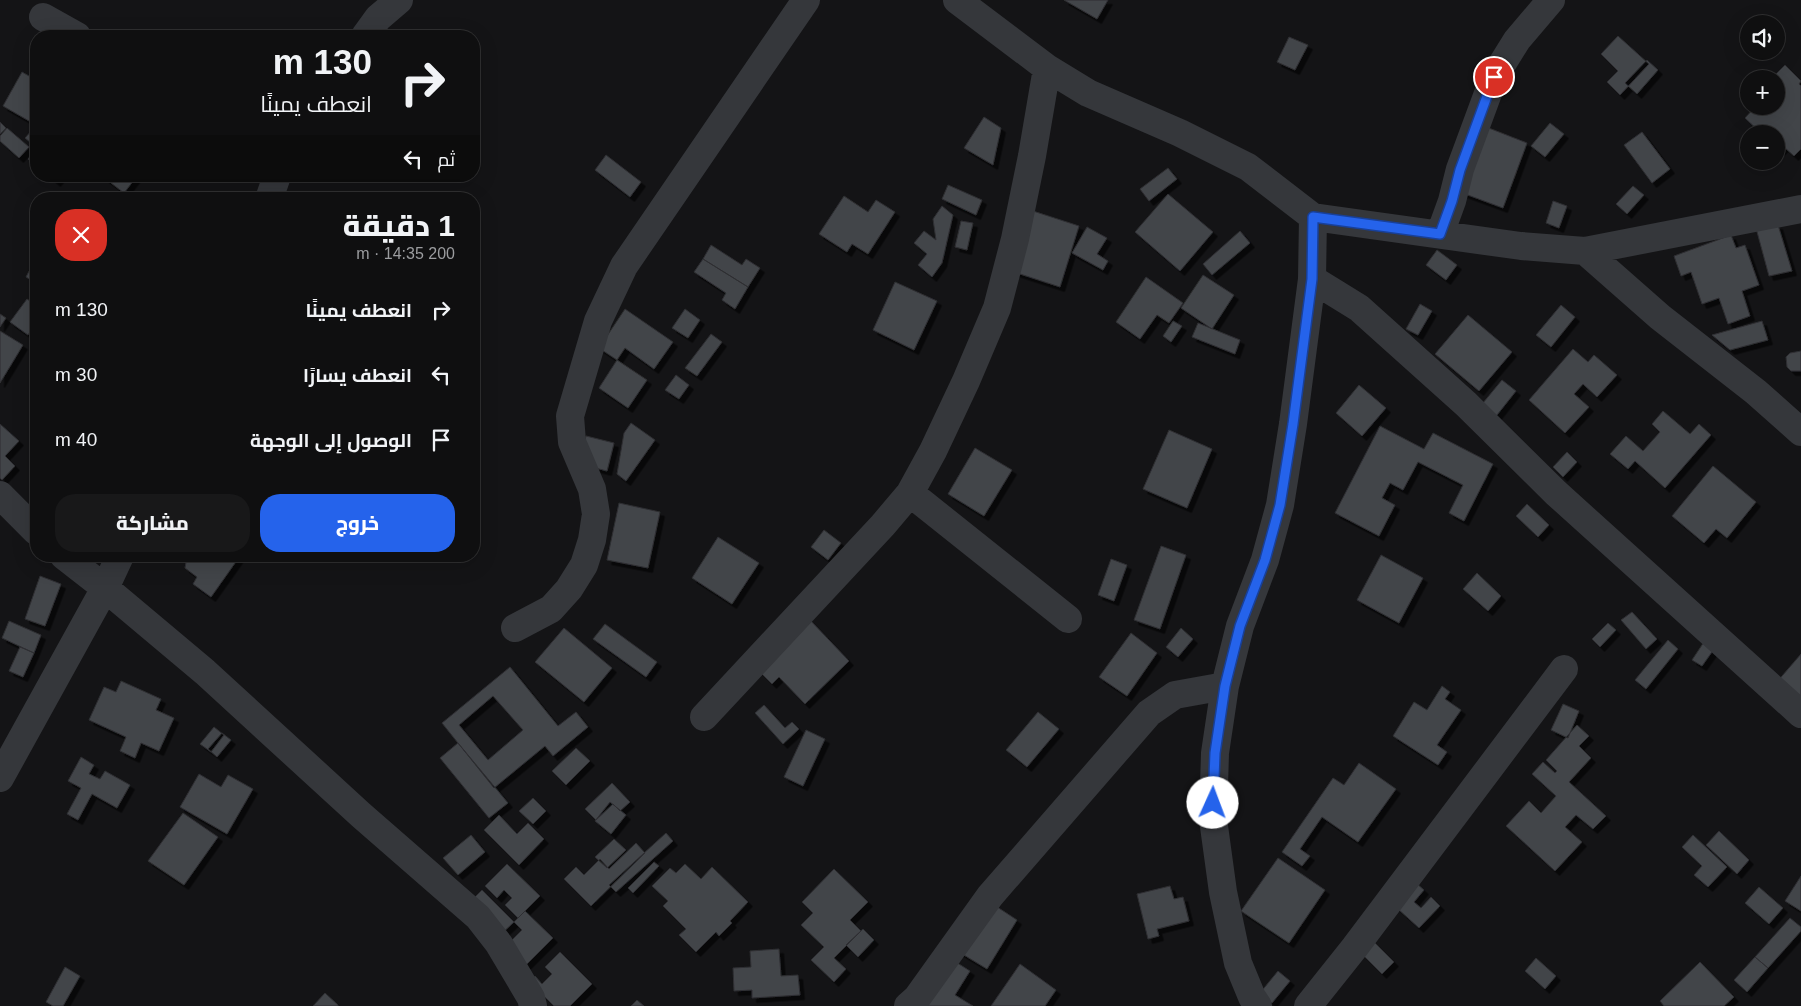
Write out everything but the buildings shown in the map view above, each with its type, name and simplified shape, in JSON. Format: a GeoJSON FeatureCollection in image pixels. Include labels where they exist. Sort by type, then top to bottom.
{"type":"FeatureCollection","features":[{"type":"Feature","properties":{"kind":"street"},"geometry":{"type":"LineString","coordinates":[[369,30],[378,18],[399,0]]}},
{"type":"Feature","properties":{"kind":"street"},"geometry":{"type":"LineString","coordinates":[[515,628],[551,609],[569,589],[584,564],[592,540],[596,514],[592,490],[572,442],[570,416],[598,321],[624,266],[806,0]]}},
{"type":"Feature","properties":{"kind":"street"},"geometry":{"type":"LineString","coordinates":[[957,0],[1047,68],[1088,93],[1180,133],[1248,168],[1313,217],[1521,246],[1585,250],[1801,209]]}},
{"type":"Feature","properties":{"kind":"street"},"geometry":{"type":"LineString","coordinates":[[1440,234],[1452,201],[1460,170],[1494,77],[1517,40],[1551,0]]}},
{"type":"Feature","properties":{"kind":"street"},"geometry":{"type":"LineString","coordinates":[[43,17],[66,30]]}},
{"type":"Feature","properties":{"kind":"street"},"geometry":{"type":"LineString","coordinates":[[704,717],[883,525],[910,493],[933,450],[966,381],[996,308],[1015,239],[1047,68]]}},
{"type":"Feature","properties":{"kind":"street"},"geometry":{"type":"LineString","coordinates":[[1258,1006],[1252,997],[1238,962],[1223,892],[1213,819],[1215,753],[1225,686],[1240,626],[1265,560],[1280,505],[1293,424],[1312,279],[1313,217]]}},
{"type":"Feature","properties":{"kind":"street"},"geometry":{"type":"LineString","coordinates":[[1585,250],[1660,317],[1756,392],[1801,432]]}},
{"type":"Feature","properties":{"kind":"street"},"geometry":{"type":"LineString","coordinates":[[1312,279],[1359,308],[1466,404],[1556,493],[1801,714]]}},
{"type":"Feature","properties":{"kind":"street"},"geometry":{"type":"LineString","coordinates":[[910,493],[1068,619]]}},
{"type":"Feature","properties":{"kind":"street"},"geometry":{"type":"LineString","coordinates":[[0,495],[30,524]]}},
{"type":"Feature","properties":{"kind":"street"},"geometry":{"type":"LineString","coordinates":[[72,562],[205,672],[361,815],[478,917],[499,944],[531,998],[533,1006]]}},
{"type":"Feature","properties":{"kind":"street"},"geometry":{"type":"LineString","coordinates":[[0,778],[105,588],[117,562]]}},
{"type":"Feature","properties":{"kind":"street"},"geometry":{"type":"LineString","coordinates":[[1308,1006],[1355,947],[1564,669]]}},
{"type":"Feature","properties":{"kind":"street"},"geometry":{"type":"LineString","coordinates":[[908,1006],[917,998],[990,896],[1150,713],[1175,695],[1225,686]]}},
{"type":"Feature","properties":{"kind":"route"},"geometry":{"type":"LineString","coordinates":[[1213,803],[1215,753],[1225,686],[1240,626],[1265,560],[1280,505],[1293,424],[1312,279],[1313,217],[1440,234],[1478,117],[1494,77]]}}]}
